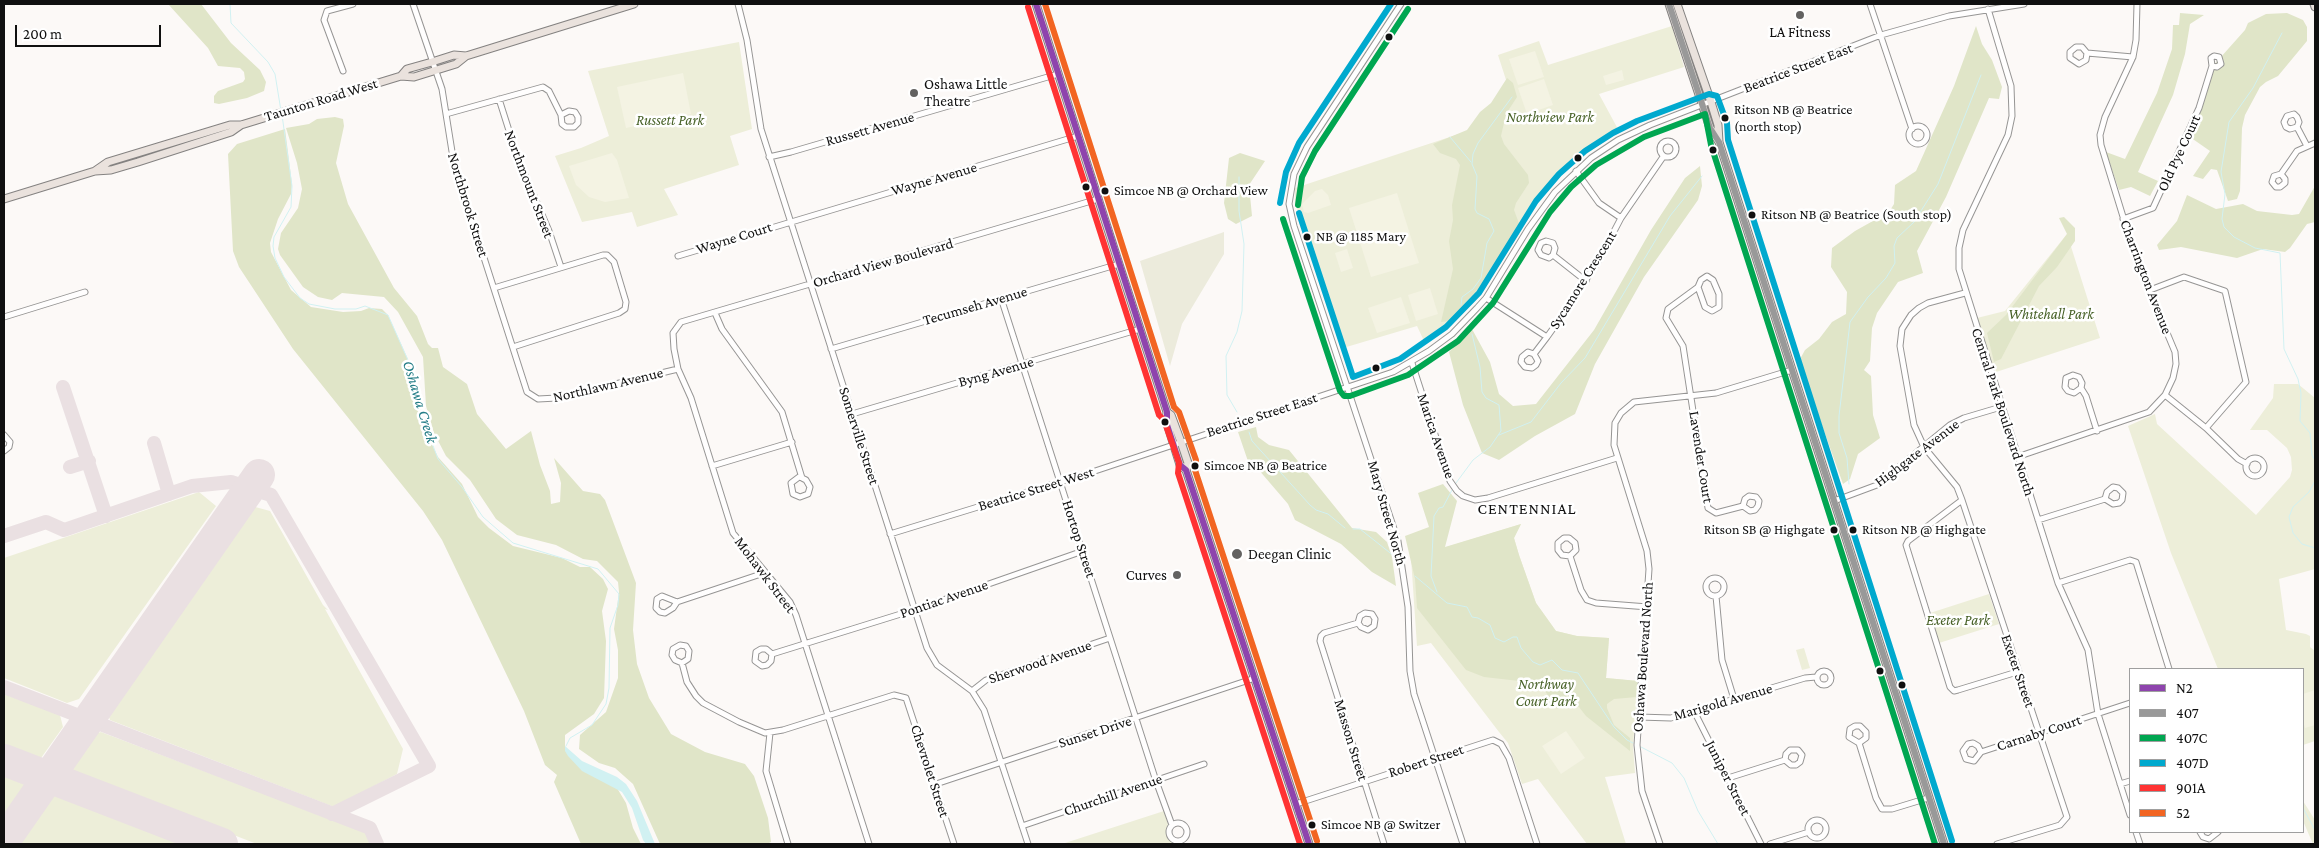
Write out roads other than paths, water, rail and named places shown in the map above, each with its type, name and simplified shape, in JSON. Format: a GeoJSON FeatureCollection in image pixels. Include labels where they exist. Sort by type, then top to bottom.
{"type":"FeatureCollection","features":[{"type":"Feature","properties":{"kind":"main road","name":"Taunton Road West"},"geometry":{"type":"LineString","coordinates":[[4,199],[96,171],[111,170],[138,162],[231,132],[242,125],[260,119],[401,76],[414,77],[456,64],[466,56],[634,4]]}},
{"type":"Feature","properties":{"kind":"main road"},"geometry":{"type":"LineString","coordinates":[[1036,4],[1167,412],[1166,420],[1177,443],[1180,465],[1186,470],[1309,844]]}},
{"type":"Feature","properties":{"kind":"main road"},"geometry":{"type":"LineString","coordinates":[[1669,4],[1710,128],[1719,142]]}},
{"type":"Feature","properties":{"kind":"main road"},"geometry":{"type":"LineString","coordinates":[[1677,4],[1711,102],[1718,125],[1719,142],[1944,844]]}},
{"type":"Feature","properties":{"kind":"main road","name":"Taunton Road West"},"geometry":{"type":"LineString","coordinates":[[401,76],[407,69],[454,55],[466,56]]}},
{"type":"Feature","properties":{"kind":"street"},"geometry":{"type":"LineString","coordinates":[[343,72],[324,20],[327,11],[353,4]]}},
{"type":"Feature","properties":{"kind":"street","name":"Northbrook Street"},"geometry":{"type":"LineString","coordinates":[[413,4],[435,70],[446,114],[454,164],[513,347]]}},
{"type":"Feature","properties":{"kind":"street","name":"Somerville Street"},"geometry":{"type":"LineString","coordinates":[[738,4],[747,40],[756,110],[769,157],[931,658],[941,669],[972,691],[984,710],[1028,844]]}},
{"type":"Feature","properties":{"kind":"street","name":"Mary Street North"},"geometry":{"type":"LineString","coordinates":[[1401,4],[1307,147],[1291,183],[1289,198],[1291,216],[1398,541],[1408,607],[1410,671],[1414,694],[1463,844]]}},
{"type":"Feature","properties":{"kind":"street"},"geometry":{"type":"LineString","coordinates":[[1870,4],[1912,129]]}},
{"type":"Feature","properties":{"kind":"street","name":"Beatrice Street East"},"geometry":{"type":"LineString","coordinates":[[1177,443],[1348,388],[1412,363],[1452,334],[1486,298],[1533,222],[1555,192],[1590,158],[1618,140],[1702,105],[1880,36],[1929,21],[2024,4]]}},
{"type":"Feature","properties":{"kind":"street","name":"Charrington Avenue"},"geometry":{"type":"LineString","coordinates":[[2018,458],[2149,412],[2165,395],[2173,378],[2176,364],[2175,352],[2123,220],[2105,161],[2100,136],[2105,117],[2129,70],[2133,57],[2136,40],[2137,4]]}},
{"type":"Feature","properties":{"kind":"street","name":"Central Park Boulevard North"},"geometry":{"type":"LineString","coordinates":[[1988,9],[2012,86],[2013,108],[2008,134],[1966,223],[1961,239],[1959,269],[2058,583],[2088,650],[2098,714],[2129,812]]}},
{"type":"Feature","properties":{"kind":"street"},"geometry":{"type":"LineString","coordinates":[[2087,53],[2133,57]]}},
{"type":"Feature","properties":{"kind":"street","name":"Old Pye Court"},"geometry":{"type":"LineString","coordinates":[[2123,220],[2154,208],[2199,108],[2212,66]]}},
{"type":"Feature","properties":{"kind":"street","name":"Russett Avenue"},"geometry":{"type":"LineString","coordinates":[[769,157],[800,150],[1058,74]]}},
{"type":"Feature","properties":{"kind":"street"},"geometry":{"type":"LineString","coordinates":[[446,114],[543,88],[549,91],[561,115]]}},
{"type":"Feature","properties":{"kind":"street","name":"Northmount Street"},"geometry":{"type":"LineString","coordinates":[[499,99],[518,159],[549,231],[561,268]]}},
{"type":"Feature","properties":{"kind":"street"},"geometry":{"type":"LineString","coordinates":[[2296,127],[2307,146]]}},
{"type":"Feature","properties":{"kind":"street","name":"Wayne Avenue"},"geometry":{"type":"LineString","coordinates":[[789,221],[1078,136]]}},
{"type":"Feature","properties":{"kind":"street"},"geometry":{"type":"LineString","coordinates":[[2281,174],[2297,152],[2315,144]]}},
{"type":"Feature","properties":{"kind":"street"},"geometry":{"type":"LineString","coordinates":[[1621,218],[1663,156]]}},
{"type":"Feature","properties":{"kind":"street","name":"Sycamore Crescent"},"geometry":{"type":"LineString","coordinates":[[1486,298],[1547,336],[1586,281],[1621,218],[1598,203],[1576,171]]}},
{"type":"Feature","properties":{"kind":"street","name":"Orchard View Boulevard"},"geometry":{"type":"LineString","coordinates":[[673,333],[681,322],[1098,199]]}},
{"type":"Feature","properties":{"kind":"street","name":"Wayne Court"},"geometry":{"type":"LineString","coordinates":[[678,256],[789,221]]}},
{"type":"Feature","properties":{"kind":"street"},"geometry":{"type":"LineString","coordinates":[[1553,255],[1586,281]]}},
{"type":"Feature","properties":{"kind":"street"},"geometry":{"type":"LineString","coordinates":[[494,288],[607,256],[614,262],[626,302],[625,308],[620,314],[513,347]]}},
{"type":"Feature","properties":{"kind":"street","name":"Tecumseh Avenue"},"geometry":{"type":"LineString","coordinates":[[831,349],[1118,264]]}},
{"type":"Feature","properties":{"kind":"street"},"geometry":{"type":"LineString","coordinates":[[1708,276],[1714,280],[1721,300],[1719,307],[1712,311],[1705,307],[1698,287],[1703,278],[1708,276]]}},
{"type":"Feature","properties":{"kind":"street"},"geometry":{"type":"LineString","coordinates":[[2150,290],[2184,277],[2225,291],[2246,382],[2206,428]]}},
{"type":"Feature","properties":{"kind":"street","name":"Lavender Court"},"geometry":{"type":"LineString","coordinates":[[1698,287],[1668,309],[1666,313],[1667,321],[1684,346],[1708,508],[1711,512],[1716,513],[1743,506]]}},
{"type":"Feature","properties":{"kind":"street"},"geometry":{"type":"LineString","coordinates":[[4,317],[85,292]]}},
{"type":"Feature","properties":{"kind":"street","name":"Exeter Street"},"geometry":{"type":"LineString","coordinates":[[1965,293],[1928,303],[1919,308],[1911,315],[1902,329],[1900,346],[1914,425],[1924,447],[1957,488],[1962,500],[2067,817],[2064,822],[2008,842]]}},
{"type":"Feature","properties":{"kind":"street","name":"Hortop Street"},"geometry":{"type":"LineString","coordinates":[[1001,298],[1156,781],[1172,825]]}},
{"type":"Feature","properties":{"kind":"street"},"geometry":{"type":"LineString","coordinates":[[715,313],[722,329],[782,412],[802,478]]}},
{"type":"Feature","properties":{"kind":"street","name":"Byng Avenue"},"geometry":{"type":"LineString","coordinates":[[852,414],[1140,329]]}},
{"type":"Feature","properties":{"kind":"street","name":"Mohawk Street"},"geometry":{"type":"LineString","coordinates":[[673,333],[678,369],[690,398],[733,533],[764,573],[790,602],[869,844]]}},
{"type":"Feature","properties":{"kind":"street"},"geometry":{"type":"LineString","coordinates":[[1534,354],[1547,336]]}},
{"type":"Feature","properties":{"kind":"street","name":"Northlawn Avenue"},"geometry":{"type":"LineString","coordinates":[[513,347],[527,392],[538,399],[557,398],[678,369]]}},
{"type":"Feature","properties":{"kind":"street","name":"Marica Avenue"},"geometry":{"type":"LineString","coordinates":[[1412,363],[1450,481],[1463,496],[1475,500],[1488,498],[1617,458]]}},
{"type":"Feature","properties":{"kind":"street","name":"Oshawa Boulevard North"},"geometry":{"type":"LineString","coordinates":[[1660,844],[1640,779],[1637,745],[1650,570],[1617,458],[1613,436],[1615,423],[1621,413],[1634,402],[1716,393],[1792,370]]}},
{"type":"Feature","properties":{"kind":"street"},"geometry":{"type":"LineString","coordinates":[[2081,388],[2086,396],[2097,431]]}},
{"type":"Feature","properties":{"kind":"street"},"geometry":{"type":"LineString","coordinates":[[2165,395],[2206,428],[2238,459],[2247,464]]}},
{"type":"Feature","properties":{"kind":"street","name":"Highgate Avenue"},"geometry":{"type":"LineString","coordinates":[[1834,501],[1878,485],[1957,421],[2001,407]]}},
{"type":"Feature","properties":{"kind":"street"},"geometry":{"type":"LineString","coordinates":[[4,435],[10,442],[9,447],[4,451]]}},
{"type":"Feature","properties":{"kind":"street"},"geometry":{"type":"LineString","coordinates":[[712,466],[792,442]]}},
{"type":"Feature","properties":{"kind":"street","name":"Beatrice Street West"},"geometry":{"type":"LineString","coordinates":[[890,534],[1177,443]]}},
{"type":"Feature","properties":{"kind":"street"},"geometry":{"type":"LineString","coordinates":[[2038,520],[2105,499]]}},
{"type":"Feature","properties":{"kind":"street"},"geometry":{"type":"LineString","coordinates":[[1962,500],[1908,541],[1906,545],[1950,687],[1958,690],[2018,672]]}},
{"type":"Feature","properties":{"kind":"street","name":"Pontiac Avenue"},"geometry":{"type":"LineString","coordinates":[[772,654],[915,610],[1083,551]]}},
{"type":"Feature","properties":{"kind":"street"},"geometry":{"type":"LineString","coordinates":[[1570,556],[1582,594],[1590,601],[1648,607]]}},
{"type":"Feature","properties":{"kind":"street"},"geometry":{"type":"LineString","coordinates":[[2058,583],[2130,560],[2136,562],[2169,668]]}},
{"type":"Feature","properties":{"kind":"street"},"geometry":{"type":"LineString","coordinates":[[677,602],[764,573]]}},
{"type":"Feature","properties":{"kind":"street"},"geometry":{"type":"LineString","coordinates":[[1716,596],[1722,660],[1734,699]]}},
{"type":"Feature","properties":{"kind":"street","name":"Masson Street"},"geometry":{"type":"LineString","coordinates":[[1358,623],[1321,636],[1320,641],[1384,844]]}},
{"type":"Feature","properties":{"kind":"street","name":"Sherwood Avenue"},"geometry":{"type":"LineString","coordinates":[[972,691],[986,680],[1110,638]]}},
{"type":"Feature","properties":{"kind":"street"},"geometry":{"type":"LineString","coordinates":[[682,663],[690,688],[703,703],[739,722],[770,733],[828,716]]}},
{"type":"Feature","properties":{"kind":"street","name":"Marigold Avenue"},"geometry":{"type":"LineString","coordinates":[[1639,717],[1664,719],[1696,712],[1805,678],[1816,677]]}},
{"type":"Feature","properties":{"kind":"street","name":"Sunset Drive"},"geometry":{"type":"LineString","coordinates":[[934,784],[1255,678]]}},
{"type":"Feature","properties":{"kind":"street","name":"Chevrolet Street"},"geometry":{"type":"LineString","coordinates":[[828,716],[894,695],[906,698],[954,844]]}},
{"type":"Feature","properties":{"kind":"street","name":"Carnaby Court"},"geometry":{"type":"LineString","coordinates":[[1981,752],[2129,703]]}},
{"type":"Feature","properties":{"kind":"street","name":"Juniper Street"},"geometry":{"type":"LineString","coordinates":[[1696,712],[1761,844]]}},
{"type":"Feature","properties":{"kind":"street"},"geometry":{"type":"LineString","coordinates":[[770,733],[766,771],[788,844]]}},
{"type":"Feature","properties":{"kind":"street","name":"Robert Street"},"geometry":{"type":"LineString","coordinates":[[1296,804],[1486,741],[1499,743],[1509,758],[1537,844]]}},
{"type":"Feature","properties":{"kind":"street"},"geometry":{"type":"LineString","coordinates":[[1859,744],[1876,798],[1882,809],[1892,809],[1928,798]]}},
{"type":"Feature","properties":{"kind":"street"},"geometry":{"type":"LineString","coordinates":[[1728,778],[1785,760]]}},
{"type":"Feature","properties":{"kind":"street","name":"Churchill Avenue"},"geometry":{"type":"LineString","coordinates":[[1022,826],[1204,764]]}},
{"type":"Feature","properties":{"kind":"street"},"geometry":{"type":"LineString","coordinates":[[2120,784],[2129,781]]}},
{"type":"Feature","properties":{"kind":"street"},"geometry":{"type":"LineString","coordinates":[[1770,844],[1809,832]]}},
{"type":"Feature","properties":{"kind":"street"},"geometry":{"type":"LineString","coordinates":[[2201,833],[2203,837],[2212,838]]}},
{"type":"Feature","properties":{"kind":"street"},"geometry":{"type":"LineString","coordinates":[[2212,838],[2217,833]]}},
{"type":"Feature","properties":{"kind":"street"},"geometry":{"type":"LineString","coordinates":[[2212,838],[2214,844]]}},
{"type":"Feature","properties":{"kind":"street"},"geometry":{"type":"LineString","coordinates":[[1997,844],[2008,842]]}},
{"type":"Feature","properties":{"kind":"water"},"geometry":{"type":"Polygon","coordinates":[[[565,746],[582,761],[617,777],[626,784],[637,801],[655,844],[646,844],[643,840],[632,808],[622,792],[582,771],[568,756],[565,746]]]}},
{"type":"Feature","properties":{"kind":"waterway","name":"Oshawa Creek"},"geometry":{"type":"LineString","coordinates":[[230,4],[231,23],[268,62],[275,74],[281,111]]}},
{"type":"Feature","properties":{"kind":"waterway"},"geometry":{"type":"LineString","coordinates":[[2282,33],[2253,88],[2229,122],[2221,172],[2225,194],[2222,219],[2224,227],[2234,237],[2255,248],[2280,253],[2284,349],[2298,379],[2301,393],[2300,421],[2310,433],[2312,455],[2315,460]]}},
{"type":"Feature","properties":{"kind":"waterway"},"geometry":{"type":"LineString","coordinates":[[1849,484],[1847,458],[1839,433],[1839,416],[1850,322],[1868,297],[1886,278],[1895,263],[1894,246],[1897,238],[1914,222],[1938,184],[1981,75]]}},
{"type":"Feature","properties":{"kind":"waterway"},"geometry":{"type":"LineString","coordinates":[[1461,305],[1462,297],[1473,289],[1481,278],[1487,243],[1494,231],[1489,219],[1477,213],[1475,209],[1477,176],[1472,164],[1473,154],[1478,143],[1512,97]]}},
{"type":"Feature","properties":{"kind":"waterway","name":"Oshawa Creek"},"geometry":{"type":"LineString","coordinates":[[282,115],[292,186],[291,207],[274,237],[273,246],[275,258],[284,277],[300,298],[309,304],[335,309],[356,309],[365,306],[388,315],[411,367],[419,396],[420,411],[438,459],[462,487],[483,517],[513,543],[598,569],[619,594],[618,605],[610,628],[609,688],[606,704],[592,725],[570,738],[566,746]]}},
{"type":"Feature","properties":{"kind":"waterway"},"geometry":{"type":"LineString","coordinates":[[1450,137],[1471,162]]}},
{"type":"Feature","properties":{"kind":"waterway"},"geometry":{"type":"LineString","coordinates":[[1499,435],[1531,422],[1561,383],[1585,358],[1670,216],[1702,176]]}},
{"type":"Feature","properties":{"kind":"waterway"},"geometry":{"type":"LineString","coordinates":[[1237,412],[1227,395],[1226,356],[1237,332],[1242,311],[1244,244],[1239,211],[1239,177]]}},
{"type":"Feature","properties":{"kind":"waterway"},"geometry":{"type":"LineString","coordinates":[[1456,483],[1473,460],[1490,447],[1501,431],[1499,405],[1486,398],[1482,392],[1480,367],[1472,334]]}},
{"type":"Feature","properties":{"kind":"waterway"},"geometry":{"type":"LineString","coordinates":[[1249,432],[1252,441],[1310,505],[1316,510],[1328,514],[1345,528]]}},
{"type":"Feature","properties":{"kind":"waterway"},"geometry":{"type":"LineString","coordinates":[[2315,481],[2309,492],[2293,507],[2289,517],[2293,533],[2302,544],[2315,548]]}},
{"type":"Feature","properties":{"kind":"waterway"},"geometry":{"type":"LineString","coordinates":[[1437,592],[1431,576],[1434,516],[1439,508],[1443,507],[1452,490]]}},
{"type":"Feature","properties":{"kind":"waterway"},"geometry":{"type":"LineString","coordinates":[[1353,529],[1360,529],[1399,560]]}},
{"type":"Feature","properties":{"kind":"waterway"},"geometry":{"type":"LineString","coordinates":[[1415,576],[1447,603],[1467,607],[1472,617],[1478,618],[1490,625],[1495,638],[1504,642],[1517,637],[1521,648],[1533,662],[1540,665],[1552,660],[1562,670],[1578,673],[1614,727],[1627,740],[1633,743]]}},
{"type":"Feature","properties":{"kind":"waterway"},"geometry":{"type":"LineString","coordinates":[[1641,747],[1672,763],[1684,778],[1698,811],[1718,844]]}},
{"type":"Feature","properties":{"kind":"waterway"},"geometry":{"type":"LineString","coordinates":[[2304,810],[2315,830]]}},
{"type":"Feature","properties":{"kind":"place","name":"LA Fitness"},"geometry":{"type":"Point","coordinates":[1800,15]}},
{"type":"Feature","properties":{"kind":"place","name":"Oshawa Little Theatre"},"geometry":{"type":"Point","coordinates":[914,93]}},
{"type":"Feature","properties":{"kind":"place","name":"Ritson NB @ Beatrice (north stop)"},"geometry":{"type":"Point","coordinates":[1725,118]}},
{"type":"Feature","properties":{"kind":"place","name":"Simcoe NB @ Orchard View"},"geometry":{"type":"Point","coordinates":[1105,191]}},
{"type":"Feature","properties":{"kind":"place","name":"Ritson NB @ Beatrice (South stop)"},"geometry":{"type":"Point","coordinates":[1752,215]}},
{"type":"Feature","properties":{"kind":"place","name":"NB @ 1185 Mary"},"geometry":{"type":"Point","coordinates":[1307,237]}},
{"type":"Feature","properties":{"kind":"place","name":"Simcoe NB @ Beatrice"},"geometry":{"type":"Point","coordinates":[1195,466]}},
{"type":"Feature","properties":{"kind":"place","name":"Ritson SB @ Highgate"},"geometry":{"type":"Point","coordinates":[1834,530]}},
{"type":"Feature","properties":{"kind":"place","name":"Ritson NB @ Highgate"},"geometry":{"type":"Point","coordinates":[1853,530]}},
{"type":"Feature","properties":{"kind":"place","name":"Deegan Clinic"},"geometry":{"type":"Point","coordinates":[1237,554]}},
{"type":"Feature","properties":{"kind":"place","name":"Curves"},"geometry":{"type":"Point","coordinates":[1177,575]}},
{"type":"Feature","properties":{"kind":"place","name":"Simcoe NB @ Switzer"},"geometry":{"type":"Point","coordinates":[1312,825]}},
{"type":"Feature","properties":{"kind":"district","name":"CENTENNIAL"},"geometry":{"type":"Point","coordinates":[1527,509]}},
{"type":"Feature","properties":{"kind":"park label","name":"Northview Park"},"geometry":{"type":"Point","coordinates":[1550,117]}},
{"type":"Feature","properties":{"kind":"park label","name":"Russett Park"},"geometry":{"type":"Point","coordinates":[670,120]}},
{"type":"Feature","properties":{"kind":"park label","name":"Whitehall Park"},"geometry":{"type":"Point","coordinates":[2051,314]}},
{"type":"Feature","properties":{"kind":"park label","name":"Exeter Park"},"geometry":{"type":"Point","coordinates":[1958,620]}},
{"type":"Feature","properties":{"kind":"park label","name":"Northway Court Park"},"geometry":{"type":"Point","coordinates":[1546,692]}}]}
